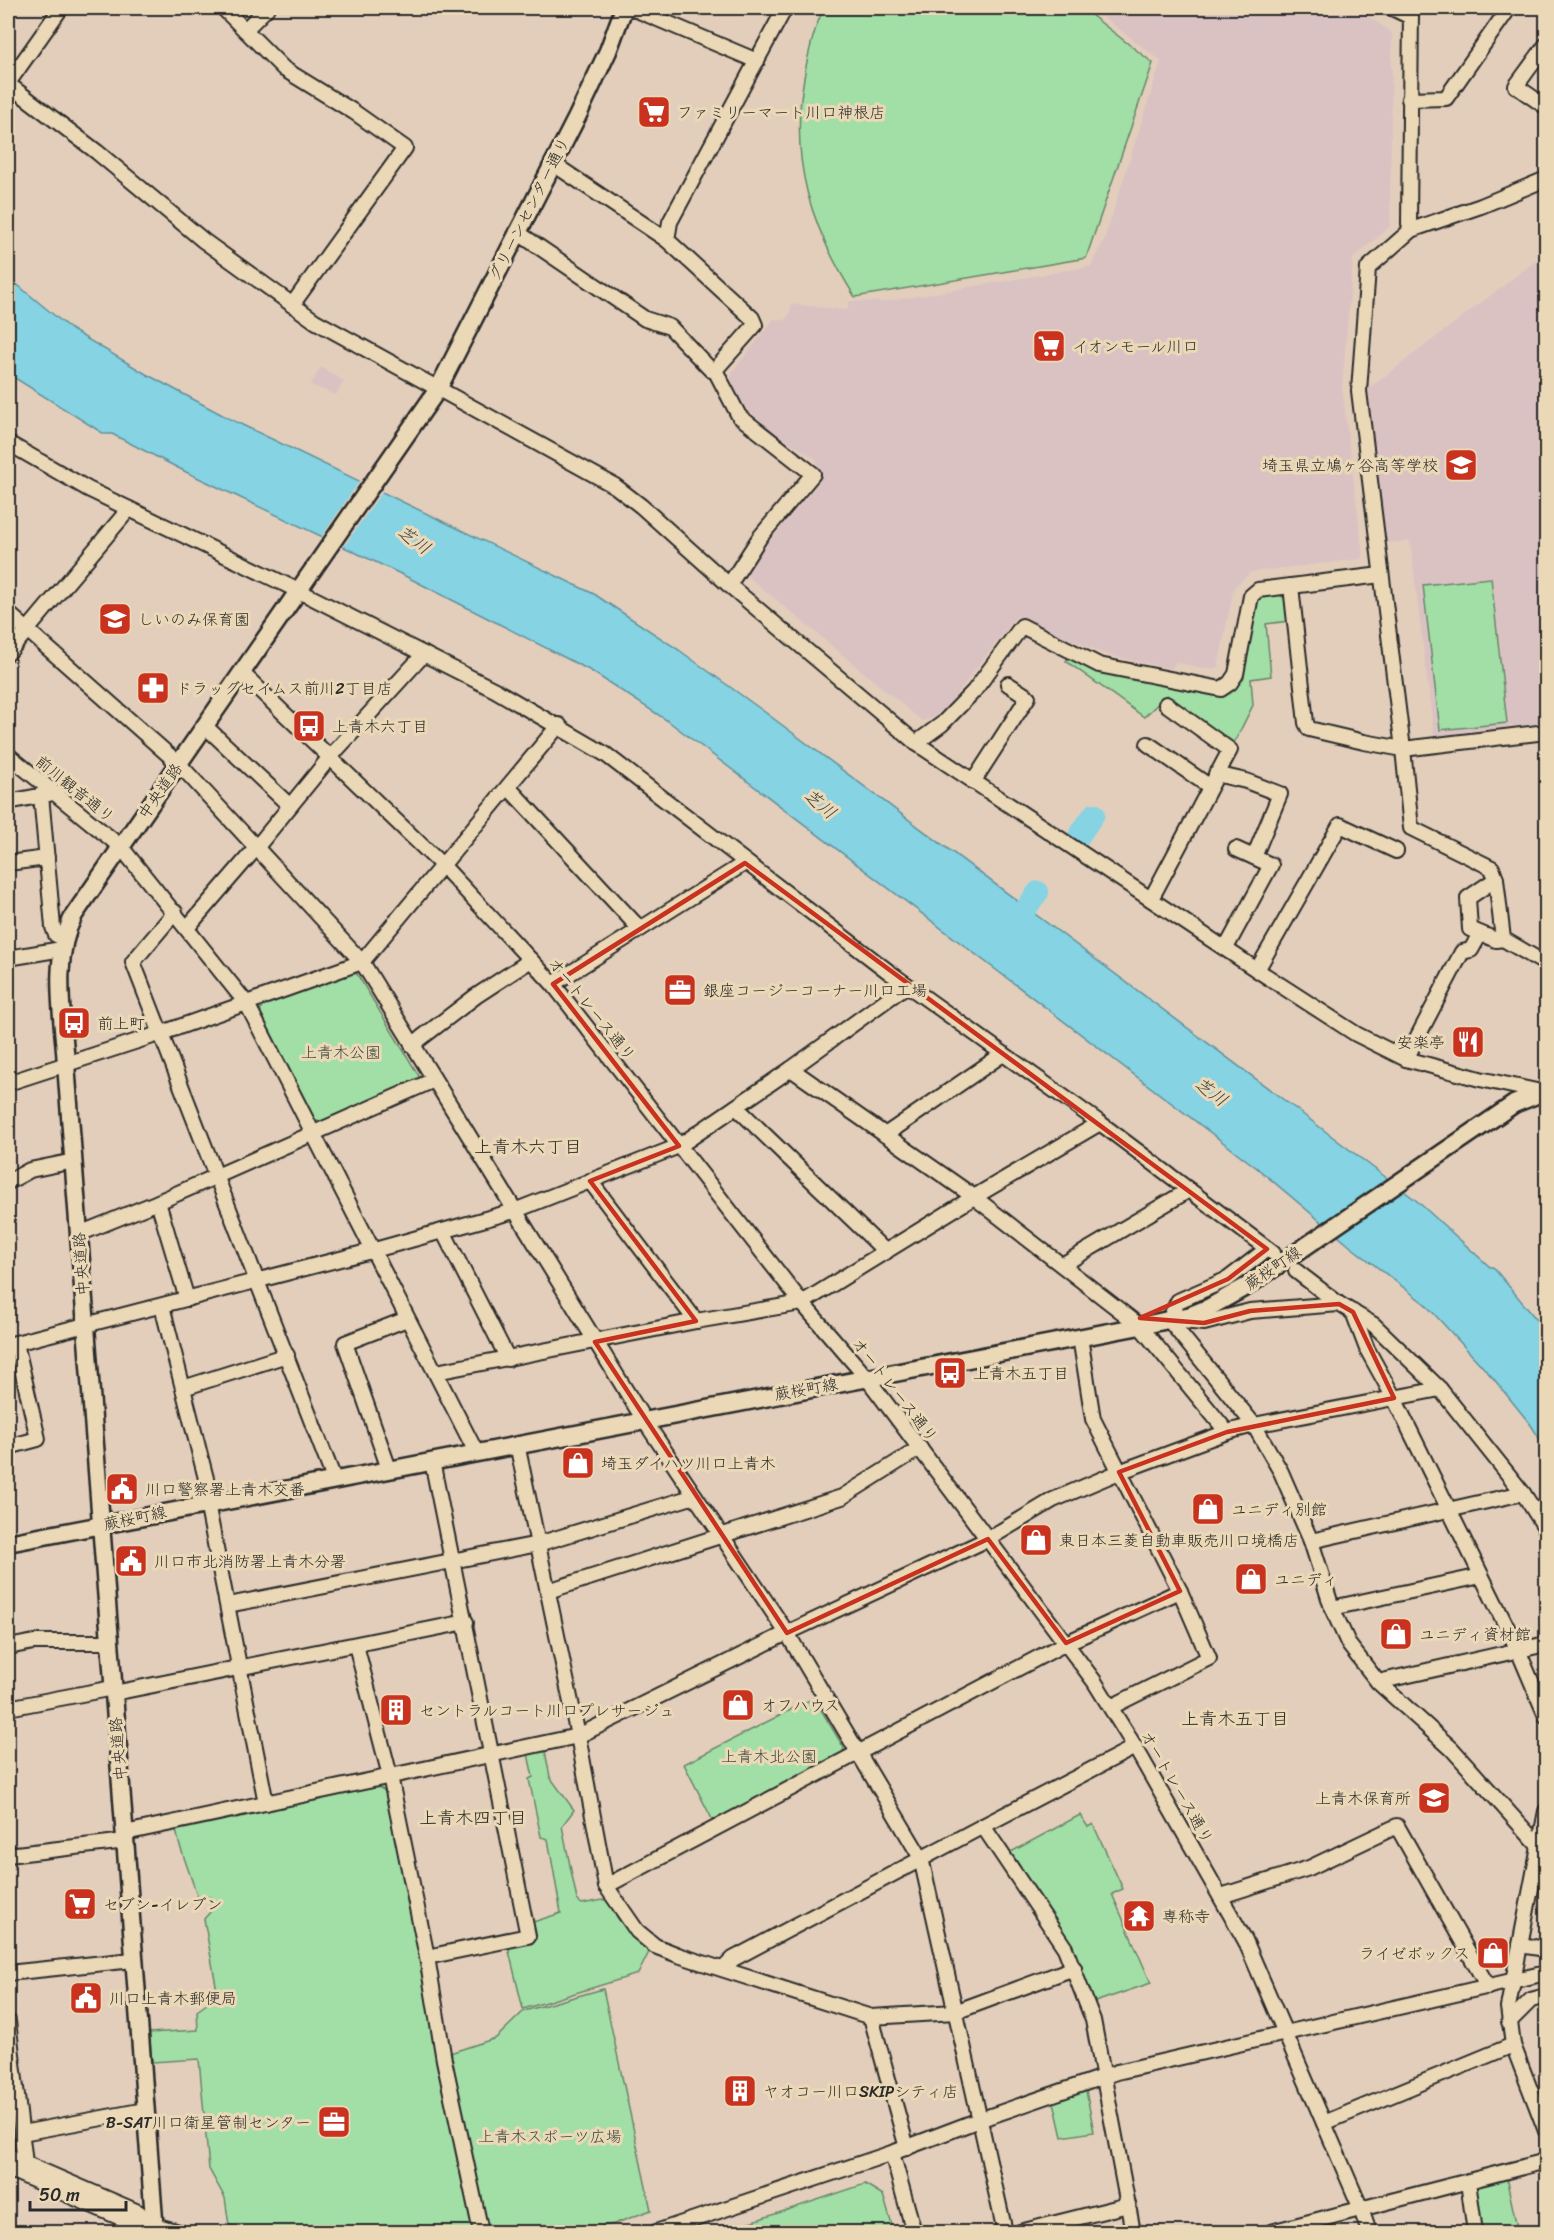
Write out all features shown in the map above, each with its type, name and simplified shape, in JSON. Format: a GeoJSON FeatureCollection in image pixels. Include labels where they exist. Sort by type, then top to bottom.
{"type":"FeatureCollection","features":[{"type":"Feature","properties":{"kind":"main road","name":"グリーンセンター通り"},"geometry":{"type":"LineString","coordinates":[[427,407],[593,83],[624,8]]}},
{"type":"Feature","properties":{"kind":"main road","name":"中央道路"},"geometry":{"type":"LineString","coordinates":[[154,2229],[66,1064],[61,971],[63,944],[74,915],[427,407]]}},
{"type":"Feature","properties":{"kind":"main road","name":"蕨桜町線"},"geometry":{"type":"LineString","coordinates":[[8,1543],[1191,1315],[1249,1285],[1502,1112],[1527,1097],[1545,1092]]}},
{"type":"Feature","properties":{"kind":"street"},"geometry":{"type":"LineString","coordinates":[[61,8],[8,84],[97,152],[204,241],[292,305],[341,336],[615,486],[916,743],[1356,1034],[1406,1059],[1480,1079],[1545,1092]]}},
{"type":"Feature","properties":{"kind":"street"},"geometry":{"type":"LineString","coordinates":[[223,8],[284,69],[354,112],[405,148],[292,305]]}},
{"type":"Feature","properties":{"kind":"street"},"geometry":{"type":"LineString","coordinates":[[245,30],[267,8]]}},
{"type":"Feature","properties":{"kind":"street"},"geometry":{"type":"LineString","coordinates":[[632,8],[757,61]]}},
{"type":"Feature","properties":{"kind":"street"},"geometry":{"type":"LineString","coordinates":[[667,240],[670,222],[785,8]]}},
{"type":"Feature","properties":{"kind":"street"},"geometry":{"type":"LineString","coordinates":[[1392,8],[1411,12],[1409,224],[1412,230]]}},
{"type":"Feature","properties":{"kind":"street"},"geometry":{"type":"LineString","coordinates":[[1409,99],[1446,98],[1509,8]]}},
{"type":"Feature","properties":{"kind":"street"},"geometry":{"type":"LineString","coordinates":[[1546,45],[1516,86],[1546,107]]}},
{"type":"Feature","properties":{"kind":"street"},"geometry":{"type":"LineString","coordinates":[[552,163],[667,240],[753,318],[755,325],[716,370]]}},
{"type":"Feature","properties":{"kind":"street"},"geometry":{"type":"LineString","coordinates":[[1503,939],[1497,879],[1492,868],[1411,828],[1359,391],[1368,268],[1412,230],[1481,206],[1546,179]]}},
{"type":"Feature","properties":{"kind":"street"},"geometry":{"type":"LineString","coordinates":[[517,232],[645,318],[669,327],[711,370],[716,370]]}},
{"type":"Feature","properties":{"kind":"street"},"geometry":{"type":"LineString","coordinates":[[716,370],[739,416],[813,474],[760,537],[729,585]]}},
{"type":"Feature","properties":{"kind":"street"},"geometry":{"type":"LineString","coordinates":[[8,443],[88,489],[299,591],[495,690],[605,754],[907,985],[1100,1123],[1270,1251],[1228,1279],[1178,1301],[1169,1320]]}},
{"type":"Feature","properties":{"kind":"street"},"geometry":{"type":"LineString","coordinates":[[8,653],[129,509]]}},
{"type":"Feature","properties":{"kind":"street"},"geometry":{"type":"LineString","coordinates":[[916,743],[942,724],[974,691],[1022,626],[1099,665],[1221,689],[1230,683],[1236,674],[1251,596],[1258,590],[1382,575]]}},
{"type":"Feature","properties":{"kind":"street"},"geometry":{"type":"LineString","coordinates":[[1292,586],[1306,723],[1309,729],[1403,749],[1546,732]]}},
{"type":"Feature","properties":{"kind":"street"},"geometry":{"type":"LineString","coordinates":[[8,613],[179,764],[362,962],[644,1420],[787,1633],[921,1858],[1005,2232]]}},
{"type":"Feature","properties":{"kind":"street"},"geometry":{"type":"LineString","coordinates":[[187,927],[256,848],[330,757],[423,654]]}},
{"type":"Feature","properties":{"kind":"street","name":"オートレース通り"},"geometry":{"type":"LineString","coordinates":[[242,674],[443,866],[553,984],[802,1303],[867,1378],[1066,1643],[1111,1707],[1245,1940],[1369,2232]]}},
{"type":"Feature","properties":{"kind":"street"},"geometry":{"type":"LineString","coordinates":[[973,782],[1028,697],[1008,684]]}},
{"type":"Feature","properties":{"kind":"street"},"geometry":{"type":"LineString","coordinates":[[1151,899],[1230,750],[1166,704]]}},
{"type":"Feature","properties":{"kind":"street"},"geometry":{"type":"LineString","coordinates":[[8,1083],[162,1033],[362,962],[558,725]]}},
{"type":"Feature","properties":{"kind":"street"},"geometry":{"type":"LineString","coordinates":[[205,726],[290,807]]}},
{"type":"Feature","properties":{"kind":"street"},"geometry":{"type":"LineString","coordinates":[[1148,744],[1213,780],[1246,781],[1280,794],[1254,857]]}},
{"type":"Feature","properties":{"kind":"street","name":"前川観音通り"},"geometry":{"type":"LineString","coordinates":[[8,755],[48,794],[121,848],[175,912],[246,1004],[476,1452]]}},
{"type":"Feature","properties":{"kind":"street"},"geometry":{"type":"LineString","coordinates":[[508,787],[640,929]]}},
{"type":"Feature","properties":{"kind":"street"},"geometry":{"type":"LineString","coordinates":[[8,802],[48,794],[47,858],[53,927],[63,944],[8,958]]}},
{"type":"Feature","properties":{"kind":"street"},"geometry":{"type":"LineString","coordinates":[[1257,970],[1340,825],[1395,850]]}},
{"type":"Feature","properties":{"kind":"street"},"geometry":{"type":"LineString","coordinates":[[1226,948],[1271,865],[1236,849]]}},
{"type":"Feature","properties":{"kind":"street"},"geometry":{"type":"LineString","coordinates":[[8,863],[47,858]]}},
{"type":"Feature","properties":{"kind":"street"},"geometry":{"type":"LineString","coordinates":[[553,984],[745,863]]}},
{"type":"Feature","properties":{"kind":"street"},"geometry":{"type":"LineString","coordinates":[[1497,879],[1468,897],[1470,929],[1496,940],[1503,939],[1546,964]]}},
{"type":"Feature","properties":{"kind":"street"},"geometry":{"type":"LineString","coordinates":[[175,912],[133,962],[334,1479]]}},
{"type":"Feature","properties":{"kind":"street"},"geometry":{"type":"LineString","coordinates":[[1406,1059],[1462,952],[1471,950],[1480,934]]}},
{"type":"Feature","properties":{"kind":"street"},"geometry":{"type":"LineString","coordinates":[[412,1045],[476,996],[531,960]]}},
{"type":"Feature","properties":{"kind":"street"},"geometry":{"type":"LineString","coordinates":[[8,1448],[38,1439],[12,1344],[371,1251],[514,1211],[679,1146],[907,985]]}},
{"type":"Feature","properties":{"kind":"street"},"geometry":{"type":"LineString","coordinates":[[885,1134],[1003,1054]]}},
{"type":"Feature","properties":{"kind":"street"},"geometry":{"type":"LineString","coordinates":[[791,1069],[974,1197],[1140,1326],[1227,1432]]}},
{"type":"Feature","properties":{"kind":"street"},"geometry":{"type":"LineString","coordinates":[[79,1234],[158,1202],[434,1080]]}},
{"type":"Feature","properties":{"kind":"street"},"geometry":{"type":"LineString","coordinates":[[736,1107],[886,1252]]}},
{"type":"Feature","properties":{"kind":"street"},"geometry":{"type":"LineString","coordinates":[[436,1372],[696,1321],[802,1303],[974,1197],[1100,1123]]}},
{"type":"Feature","properties":{"kind":"street"},"geometry":{"type":"LineString","coordinates":[[8,1182],[30,1170],[74,1161]]}},
{"type":"Feature","properties":{"kind":"street"},"geometry":{"type":"LineString","coordinates":[[590,1181],[696,1321]]}},
{"type":"Feature","properties":{"kind":"street"},"geometry":{"type":"LineString","coordinates":[[1062,1265],[1189,1190]]}},
{"type":"Feature","properties":{"kind":"street"},"geometry":{"type":"LineString","coordinates":[[158,1202],[187,1299]]}},
{"type":"Feature","properties":{"kind":"street"},"geometry":{"type":"LineString","coordinates":[[442,1231],[508,1359]]}},
{"type":"Feature","properties":{"kind":"street"},"geometry":{"type":"LineString","coordinates":[[1296,1271],[1339,1304],[1374,1325],[1440,1389],[1523,1493],[1546,1529]]}},
{"type":"Feature","properties":{"kind":"street"},"geometry":{"type":"LineString","coordinates":[[1169,1320],[1204,1323],[1250,1311],[1339,1304]]}},
{"type":"Feature","properties":{"kind":"street"},"geometry":{"type":"LineString","coordinates":[[162,1306],[209,1503],[239,1668],[267,1803]]}},
{"type":"Feature","properties":{"kind":"street"},"geometry":{"type":"LineString","coordinates":[[1353,1312],[1367,1349],[1394,1398],[1518,1650],[1546,1716]]}},
{"type":"Feature","properties":{"kind":"street"},"geometry":{"type":"LineString","coordinates":[[389,1469],[345,1343],[407,1319]]}},
{"type":"Feature","properties":{"kind":"street"},"geometry":{"type":"LineString","coordinates":[[1169,1320],[1254,1425],[1281,1472],[1311,1540],[1332,1608],[1349,1645],[1378,1682],[1452,1749],[1544,1849]]}},
{"type":"Feature","properties":{"kind":"street"},"geometry":{"type":"LineString","coordinates":[[1080,1337],[1093,1419],[1180,1592],[1209,1658],[1111,1707]]}},
{"type":"Feature","properties":{"kind":"street"},"geometry":{"type":"LineString","coordinates":[[183,1388],[287,1355]]}},
{"type":"Feature","properties":{"kind":"street"},"geometry":{"type":"LineString","coordinates":[[8,1855],[126,1837],[267,1803],[578,1736],[787,1633],[988,1539],[1053,1500],[1119,1472],[1227,1432],[1254,1425],[1440,1389]]}},
{"type":"Feature","properties":{"kind":"street"},"geometry":{"type":"LineString","coordinates":[[517,1444],[578,1736],[606,1886],[637,1931],[656,1946],[678,1955],[871,2017],[955,2012],[1074,1968]]}},
{"type":"Feature","properties":{"kind":"street"},"geometry":{"type":"LineString","coordinates":[[548,1591],[842,1497],[920,1448]]}},
{"type":"Feature","properties":{"kind":"street"},"geometry":{"type":"LineString","coordinates":[[427,1957],[528,1936],[432,1461]]}},
{"type":"Feature","properties":{"kind":"street"},"geometry":{"type":"LineString","coordinates":[[1311,1540],[1523,1493]]}},
{"type":"Feature","properties":{"kind":"street"},"geometry":{"type":"LineString","coordinates":[[228,1605],[538,1544],[695,1496]]}},
{"type":"Feature","properties":{"kind":"street"},"geometry":{"type":"LineString","coordinates":[[1332,1608],[1481,1576]]}},
{"type":"Feature","properties":{"kind":"street"},"geometry":{"type":"LineString","coordinates":[[606,1886],[1066,1643],[1180,1592]]}},
{"type":"Feature","properties":{"kind":"street"},"geometry":{"type":"LineString","coordinates":[[8,1708],[239,1668],[466,1622]]}},
{"type":"Feature","properties":{"kind":"street"},"geometry":{"type":"LineString","coordinates":[[8,1647],[34,1642],[108,1642]]}},
{"type":"Feature","properties":{"kind":"street"},"geometry":{"type":"LineString","coordinates":[[1378,1682],[1546,1644]]}},
{"type":"Feature","properties":{"kind":"street"},"geometry":{"type":"LineString","coordinates":[[356,1645],[390,1776],[427,1957],[444,2060],[481,2232]]}},
{"type":"Feature","properties":{"kind":"street"},"geometry":{"type":"LineString","coordinates":[[723,1969],[733,1959],[1135,1747]]}},
{"type":"Feature","properties":{"kind":"street"},"geometry":{"type":"LineString","coordinates":[[1546,1811],[1544,1849],[1520,1945],[1508,2007],[1513,2045],[1546,2130]]}},
{"type":"Feature","properties":{"kind":"street"},"geometry":{"type":"LineString","coordinates":[[983,1826],[1065,1948],[1074,1968],[1093,2020],[1133,2232]]}},
{"type":"Feature","properties":{"kind":"street"},"geometry":{"type":"LineString","coordinates":[[1221,1896],[1309,1868],[1397,1826],[1488,1987]]}},
{"type":"Feature","properties":{"kind":"street"},"geometry":{"type":"LineString","coordinates":[[1520,1945],[1546,1950]]}},
{"type":"Feature","properties":{"kind":"street"},"geometry":{"type":"LineString","coordinates":[[8,1973],[133,1960]]}},
{"type":"Feature","properties":{"kind":"street"},"geometry":{"type":"LineString","coordinates":[[656,2232],[907,2148],[1103,2076],[1546,1973]]}},
{"type":"Feature","properties":{"kind":"street"},"geometry":{"type":"LineString","coordinates":[[1509,2022],[1531,2000],[1546,1996]]}},
{"type":"Feature","properties":{"kind":"street"},"geometry":{"type":"LineString","coordinates":[[871,2017],[907,2148]]}},
{"type":"Feature","properties":{"kind":"street"},"geometry":{"type":"LineString","coordinates":[[8,2021],[22,2133],[18,2169]]}},
{"type":"Feature","properties":{"kind":"street"},"geometry":{"type":"LineString","coordinates":[[1324,2123],[1513,2045]]}},
{"type":"Feature","properties":{"kind":"street"},"geometry":{"type":"LineString","coordinates":[[22,2133],[145,2110]]}},
{"type":"Feature","properties":{"kind":"street"},"geometry":{"type":"LineString","coordinates":[[892,2153],[914,2232]]}},
{"type":"Feature","properties":{"kind":"street"},"geometry":{"type":"LineString","coordinates":[[8,2156],[18,2169],[138,2212],[154,2229],[178,2232]]}},
{"type":"Feature","properties":{"kind":"street"},"geometry":{"type":"LineString","coordinates":[[1271,2232],[1546,2161]]}},
{"type":"Feature","properties":{"kind":"street"},"geometry":{"type":"LineString","coordinates":[[1468,2182],[1475,2232]]}},
{"type":"Feature","properties":{"kind":"street"},"geometry":{"type":"LineString","coordinates":[[1020,2232],[1128,2205]]}},
{"type":"Feature","properties":{"kind":"highlighted area"},"geometry":{"type":"Polygon","coordinates":[[[745,863],[1267,1249],[1228,1279],[1140,1318],[1204,1323],[1250,1311],[1339,1304],[1353,1312],[1394,1398],[1227,1432],[1119,1472],[1180,1591],[1066,1643],[988,1539],[787,1633],[595,1342],[696,1321],[590,1181],[679,1146],[553,984],[745,863]]]}},
{"type":"Feature","properties":{"kind":"shaded area","name":"イオンモール川口"},"geometry":{"type":"Polygon","coordinates":[[[1091,8],[1338,8],[1368,16],[1392,33],[1390,226],[1353,259],[1342,387],[1363,555],[1361,559],[1251,572],[1234,587],[1218,667],[1211,670],[1175,662],[1172,669],[1107,655],[1017,616],[949,704],[933,718],[922,721],[745,574],[750,564],[820,481],[816,459],[770,430],[743,405],[731,381],[732,372],[774,319],[785,320],[790,313],[791,304],[847,310],[849,301],[883,302],[1091,266],[1104,240],[1161,61],[1091,8]]]}},
{"type":"Feature","properties":{"kind":"shaded area","name":"埼玉県立鳩ヶ谷高等学校"},"geometry":{"type":"Polygon","coordinates":[[[1546,253],[1546,722],[1434,736],[1410,541],[1385,543],[1368,389],[1546,253]]]}},
{"type":"Feature","properties":{"kind":"shaded area"},"geometry":{"type":"Polygon","coordinates":[[[321,367],[344,381],[336,395],[310,385],[321,367]]]}},
{"type":"Feature","properties":{"kind":"green space"},"geometry":{"type":"Polygon","coordinates":[[[824,8],[1082,8],[1153,63],[1086,258],[855,297],[826,245],[807,193],[802,166],[799,138],[804,78],[811,42],[824,8]]]}},
{"type":"Feature","properties":{"kind":"green space"},"geometry":{"type":"Polygon","coordinates":[[[1491,578],[1507,723],[1440,730],[1423,585],[1491,578]]]}},
{"type":"Feature","properties":{"kind":"green space"},"geometry":{"type":"Polygon","coordinates":[[[1278,594],[1286,599],[1289,621],[1266,624],[1271,676],[1251,679],[1253,705],[1232,747],[1167,695],[1144,717],[1066,661],[1069,657],[1101,671],[1219,696],[1239,683],[1257,602],[1264,595],[1278,594]]]}},
{"type":"Feature","properties":{"kind":"green space","name":"上青木公園"},"geometry":{"type":"Polygon","coordinates":[[[351,973],[357,974],[419,1076],[415,1082],[323,1122],[314,1119],[260,1011],[265,1003],[351,973]]]}},
{"type":"Feature","properties":{"kind":"green space","name":"上青木北公園"},"geometry":{"type":"Polygon","coordinates":[[[814,1698],[844,1748],[842,1754],[713,1821],[684,1764],[814,1698]]]}},
{"type":"Feature","properties":{"kind":"green space"},"geometry":{"type":"Polygon","coordinates":[[[545,1751],[550,1777],[574,1810],[562,1826],[577,1900],[582,1904],[608,1899],[620,1921],[650,1950],[638,1974],[523,2009],[508,1947],[535,1940],[533,1922],[561,1913],[548,1839],[541,1837],[529,1779],[533,1777],[528,1754],[545,1751]]]}},
{"type":"Feature","properties":{"kind":"green space"},"geometry":{"type":"Polygon","coordinates":[[[378,1787],[387,1792],[476,2232],[259,2232],[229,2225],[225,2198],[209,2169],[199,2059],[152,2062],[149,2033],[198,2030],[197,2011],[218,1996],[204,1919],[211,1911],[210,1897],[198,1898],[176,1830],[378,1787]]]}},
{"type":"Feature","properties":{"kind":"green space"},"geometry":{"type":"Polygon","coordinates":[[[1080,1815],[1088,1827],[1093,1824],[1123,1889],[1112,1894],[1151,1983],[1092,2003],[1071,1945],[1009,1853],[1080,1815]]]}},
{"type":"Feature","properties":{"kind":"green space","name":"上青木スポーツ広場"},"geometry":{"type":"Polygon","coordinates":[[[603,1989],[651,2210],[614,2224],[566,2232],[486,2232],[447,2054],[496,2038],[524,2011],[603,1989]]]}},
{"type":"Feature","properties":{"kind":"green space"},"geometry":{"type":"Polygon","coordinates":[[[1086,2091],[1094,2132],[1062,2137],[1054,2102],[1086,2091]]]}},
{"type":"Feature","properties":{"kind":"green space"},"geometry":{"type":"Polygon","coordinates":[[[1506,2177],[1518,2232],[1481,2232],[1474,2190],[1479,2185],[1506,2177]]]}},
{"type":"Feature","properties":{"kind":"green space"},"geometry":{"type":"Polygon","coordinates":[[[865,2184],[883,2195],[894,2232],[721,2232],[865,2184]]]}},
{"type":"Feature","properties":{"kind":"water","name":"芝川"},"geometry":{"type":"Polygon","coordinates":[[[8,277],[72,330],[146,374],[230,419],[594,594],[679,650],[766,713],[1417,1201],[1490,1267],[1493,1267],[1546,1331],[1546,1449],[1531,1425],[1493,1378],[1425,1304],[1351,1247],[1257,1168],[668,721],[591,671],[407,577],[186,472],[112,434],[104,434],[10,375],[8,373],[8,277]]]}},
{"type":"Feature","properties":{"kind":"pier"},"geometry":{"type":"Polygon","coordinates":[[[361,479],[384,489],[342,549],[320,539],[361,479]]]}},
{"type":"Feature","properties":{"kind":"waterway"},"geometry":{"type":"LineString","coordinates":[[1079,836],[1094,814]]}},
{"type":"Feature","properties":{"kind":"waterway"},"geometry":{"type":"LineString","coordinates":[[1008,933],[1038,892]]}},
{"type":"Feature","properties":{"kind":"place","name":"ファミリーマート川口神根店"},"geometry":{"type":"Point","coordinates":[654,112]}},
{"type":"Feature","properties":{"kind":"place","name":"イオンモール川口"},"geometry":{"type":"Point","coordinates":[1049,346]}},
{"type":"Feature","properties":{"kind":"place","name":"埼玉県立鳩ヶ谷高等学校"},"geometry":{"type":"Point","coordinates":[1461,465]}},
{"type":"Feature","properties":{"kind":"place","name":"しいのみ保育園"},"geometry":{"type":"Point","coordinates":[115,619]}},
{"type":"Feature","properties":{"kind":"place","name":"ドラッグセイムス前川2丁目店"},"geometry":{"type":"Point","coordinates":[153,688]}},
{"type":"Feature","properties":{"kind":"place","name":"上青木六丁目"},"geometry":{"type":"Point","coordinates":[309,726]}},
{"type":"Feature","properties":{"kind":"place","name":"銀座コージーコーナー川口工場"},"geometry":{"type":"Point","coordinates":[680,990]}},
{"type":"Feature","properties":{"kind":"place","name":"前上町"},"geometry":{"type":"Point","coordinates":[74,1023]}},
{"type":"Feature","properties":{"kind":"place","name":"安楽亭"},"geometry":{"type":"Point","coordinates":[1468,1042]}},
{"type":"Feature","properties":{"kind":"place","name":"上青木五丁目"},"geometry":{"type":"Point","coordinates":[950,1373]}},
{"type":"Feature","properties":{"kind":"place","name":"埼玉ダイハツ川口上青木"},"geometry":{"type":"Point","coordinates":[578,1463]}},
{"type":"Feature","properties":{"kind":"place","name":"川口警察署上青木交番"},"geometry":{"type":"Point","coordinates":[122,1489]}},
{"type":"Feature","properties":{"kind":"place","name":"ユニディ別館"},"geometry":{"type":"Point","coordinates":[1208,1509]}},
{"type":"Feature","properties":{"kind":"place","name":"東日本三菱自動車販売川口境橋店"},"geometry":{"type":"Point","coordinates":[1036,1540]}},
{"type":"Feature","properties":{"kind":"place","name":"川口市北消防署上青木分署"},"geometry":{"type":"Point","coordinates":[131,1561]}},
{"type":"Feature","properties":{"kind":"place","name":"ユニディ"},"geometry":{"type":"Point","coordinates":[1251,1579]}},
{"type":"Feature","properties":{"kind":"place","name":"ユニディ資材館"},"geometry":{"type":"Point","coordinates":[1396,1634]}},
{"type":"Feature","properties":{"kind":"place","name":"オフハウス"},"geometry":{"type":"Point","coordinates":[738,1705]}},
{"type":"Feature","properties":{"kind":"place","name":"セントラルコート川口プレサージュ"},"geometry":{"type":"Point","coordinates":[396,1710]}},
{"type":"Feature","properties":{"kind":"place","name":"上青木保育所"},"geometry":{"type":"Point","coordinates":[1434,1798]}},
{"type":"Feature","properties":{"kind":"place","name":"セブン-イレブン"},"geometry":{"type":"Point","coordinates":[80,1904]}},
{"type":"Feature","properties":{"kind":"place","name":"専称寺"},"geometry":{"type":"Point","coordinates":[1139,1916]}},
{"type":"Feature","properties":{"kind":"place","name":"ライゼボックス"},"geometry":{"type":"Point","coordinates":[1493,1953]}},
{"type":"Feature","properties":{"kind":"place","name":"川口上青木郵便局"},"geometry":{"type":"Point","coordinates":[86,1998]}},
{"type":"Feature","properties":{"kind":"place","name":"ヤオコー川口SKIPシティ店"},"geometry":{"type":"Point","coordinates":[740,2091]}},
{"type":"Feature","properties":{"kind":"place","name":"B-SAT川口衛星管制センター"},"geometry":{"type":"Point","coordinates":[334,2122]}},
{"type":"Feature","properties":{"kind":"district","name":"上青木六丁目"},"geometry":{"type":"Point","coordinates":[528,1147]}},
{"type":"Feature","properties":{"kind":"district","name":"上青木五丁目"},"geometry":{"type":"Point","coordinates":[1235,1719]}},
{"type":"Feature","properties":{"kind":"district","name":"上青木四丁目"},"geometry":{"type":"Point","coordinates":[473,1818]}}]}
